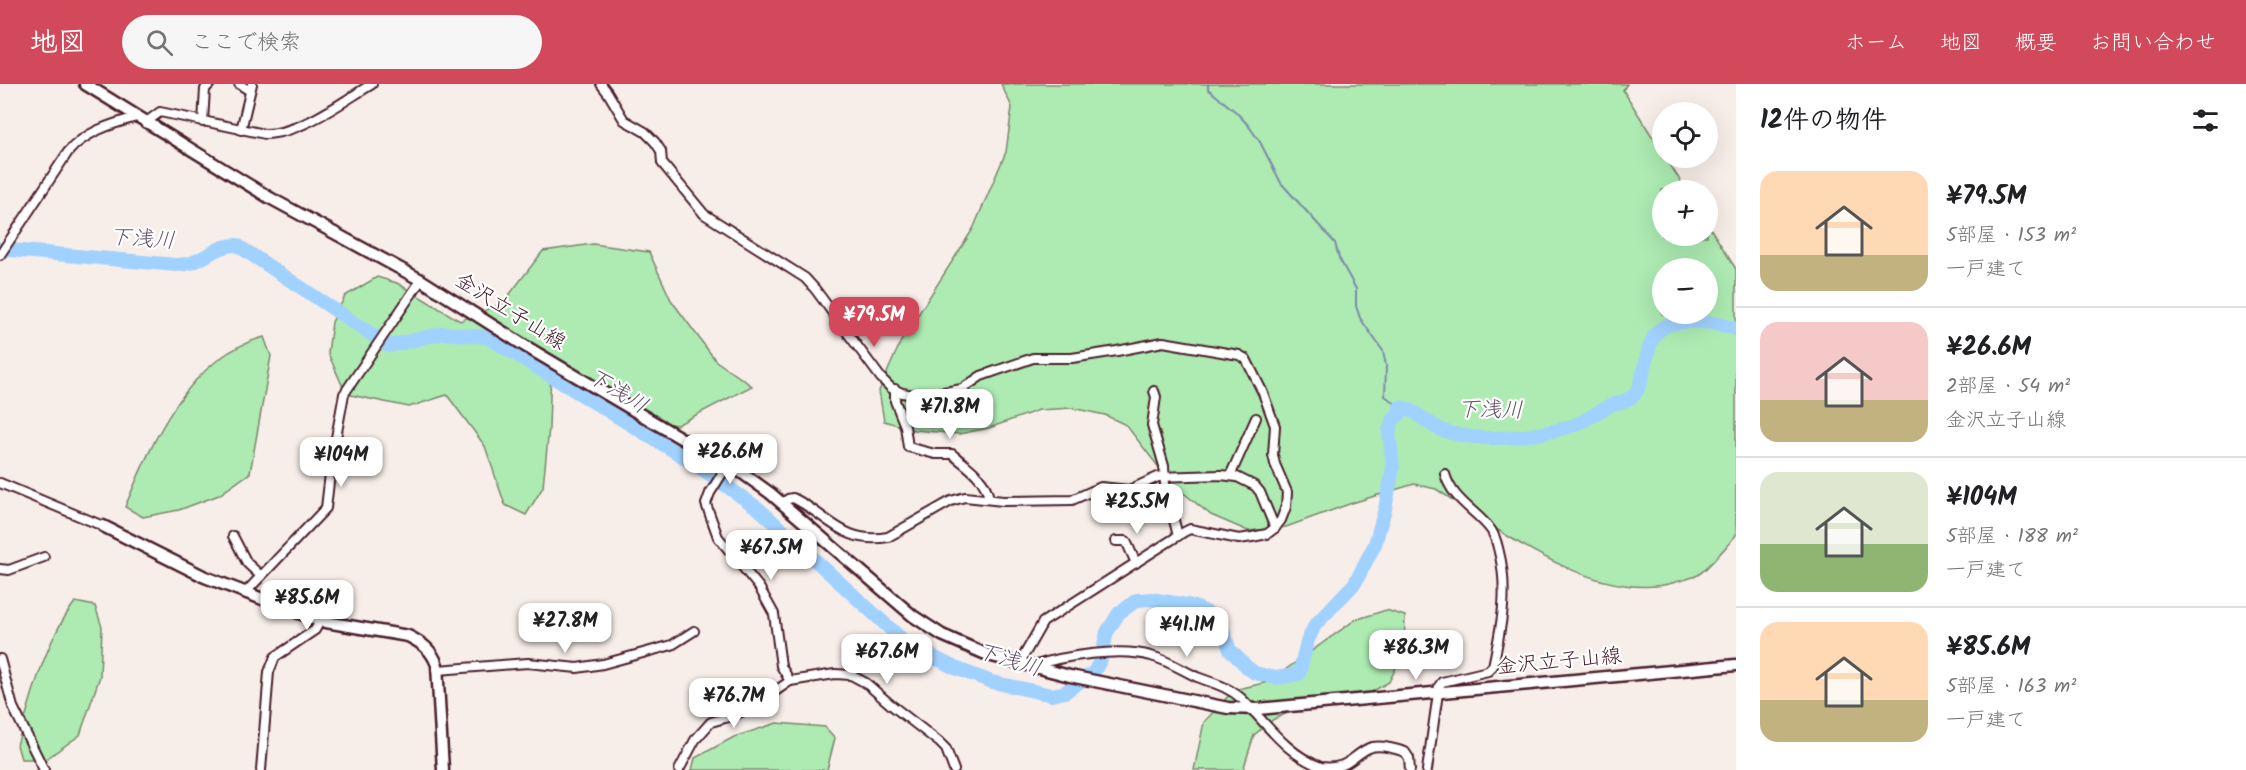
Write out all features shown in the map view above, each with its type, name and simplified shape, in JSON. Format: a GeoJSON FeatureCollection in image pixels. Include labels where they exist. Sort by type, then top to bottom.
{"type":"FeatureCollection","features":[{"type":"Feature","properties":{"kind":"street","name":"金沢立子山線"},"geometry":{"type":"LineString","coordinates":[[85,84],[270,198],[421,280],[555,363],[728,464],[782,504],[913,616],[942,635],[988,655],[1097,682],[1228,708],[1251,709],[1736,665]]}},
{"type":"Feature","properties":{"kind":"street"},"geometry":{"type":"LineString","coordinates":[[203,122],[205,89],[210,84]]}},
{"type":"Feature","properties":{"kind":"street"},"geometry":{"type":"LineString","coordinates":[[239,84],[251,87],[241,130]]}},
{"type":"Feature","properties":{"kind":"street"},"geometry":{"type":"LineString","coordinates":[[0,255],[68,152],[75,143],[96,130],[141,120],[160,112],[241,130],[278,134],[292,129],[372,84]]}},
{"type":"Feature","properties":{"kind":"street"},"geometry":{"type":"LineString","coordinates":[[601,84],[624,120],[645,132],[655,142],[661,151],[662,163],[704,214],[805,278],[871,366],[902,393],[920,396],[962,389],[981,376],[1033,358],[1072,358],[1163,342],[1239,355],[1246,359],[1263,393],[1275,426],[1273,455],[1287,492],[1288,500],[1284,514],[1275,528],[1267,534],[1239,539],[1190,529],[1043,622],[1019,664]]}},
{"type":"Feature","properties":{"kind":"street"},"geometry":{"type":"LineString","coordinates":[[245,593],[326,508],[344,394],[421,280]]}},
{"type":"Feature","properties":{"kind":"street"},"geometry":{"type":"LineString","coordinates":[[895,389],[895,401],[905,426],[908,447],[935,454],[952,454],[982,480],[988,489],[989,499]]}},
{"type":"Feature","properties":{"kind":"street"},"geometry":{"type":"LineString","coordinates":[[1154,391],[1156,397],[1152,425],[1164,466],[1170,506],[1178,536]]}},
{"type":"Feature","properties":{"kind":"street"},"geometry":{"type":"LineString","coordinates":[[1230,477],[1256,418]]}},
{"type":"Feature","properties":{"kind":"street"},"geometry":{"type":"LineString","coordinates":[[728,464],[706,504],[718,537],[759,587],[774,614],[782,666],[790,681]]}},
{"type":"Feature","properties":{"kind":"street"},"geometry":{"type":"LineString","coordinates":[[1427,770],[1438,693],[1442,682],[1488,671],[1493,666],[1502,624],[1505,583],[1501,558],[1492,532],[1461,502],[1445,474]]}},
{"type":"Feature","properties":{"kind":"street"},"geometry":{"type":"LineString","coordinates":[[782,504],[793,498],[831,525],[850,535],[877,539],[888,537],[951,501],[965,497],[1003,501],[1072,500],[1101,487],[1129,490],[1158,477],[1230,477],[1255,486],[1260,492],[1275,528]]}},
{"type":"Feature","properties":{"kind":"street"},"geometry":{"type":"LineString","coordinates":[[0,483],[103,526],[205,577],[245,593],[320,621],[408,636],[420,642],[434,656],[438,670],[443,770]]}},
{"type":"Feature","properties":{"kind":"street"},"geometry":{"type":"LineString","coordinates":[[233,536],[247,562],[261,576]]}},
{"type":"Feature","properties":{"kind":"street"},"geometry":{"type":"LineString","coordinates":[[1116,541],[1126,541],[1136,563]]}},
{"type":"Feature","properties":{"kind":"street"},"geometry":{"type":"LineString","coordinates":[[0,569],[9,570],[44,557]]}},
{"type":"Feature","properties":{"kind":"street"},"geometry":{"type":"LineString","coordinates":[[261,770],[268,672],[275,657],[315,630],[320,621]]}},
{"type":"Feature","properties":{"kind":"street"},"geometry":{"type":"LineString","coordinates":[[438,670],[528,663],[576,668],[603,664],[672,645],[694,631]]}},
{"type":"Feature","properties":{"kind":"street"},"geometry":{"type":"LineString","coordinates":[[1032,667],[1044,662],[1103,653],[1152,656],[1226,687],[1251,709],[1275,737],[1310,762],[1321,767],[1341,769],[1367,749],[1378,747],[1405,752],[1409,758],[1410,770]]}},
{"type":"Feature","properties":{"kind":"street"},"geometry":{"type":"LineString","coordinates":[[0,660],[13,707],[44,770]]}},
{"type":"Feature","properties":{"kind":"street"},"geometry":{"type":"LineString","coordinates":[[680,770],[695,740],[711,722],[761,703],[790,681],[835,674],[857,678],[939,742],[946,749],[954,770]]}},
{"type":"Feature","properties":{"kind":"green space"},"geometry":{"type":"Polygon","coordinates":[[[1001,84],[1627,84],[1623,90],[1652,136],[1652,168],[1672,168],[1680,180],[1652,180],[1652,246],[1718,246],[1718,240],[1736,269],[1736,535],[1696,576],[1646,587],[1614,583],[1582,574],[1550,560],[1519,543],[1436,489],[1414,484],[1286,527],[1248,531],[1211,515],[1171,483],[1126,425],[1105,415],[1072,408],[1039,410],[989,428],[959,434],[914,430],[884,421],[879,391],[901,341],[973,229],[1006,152],[1012,107],[1001,84]]]}},
{"type":"Feature","properties":{"kind":"green space"},"geometry":{"type":"Polygon","coordinates":[[[593,244],[649,252],[671,300],[716,361],[752,386],[677,425],[627,418],[578,376],[551,365],[549,428],[543,487],[526,515],[505,505],[485,446],[447,395],[409,407],[346,394],[328,353],[332,322],[345,296],[377,277],[397,283],[460,321],[503,303],[543,251],[593,244]]]}},
{"type":"Feature","properties":{"kind":"green space"},"geometry":{"type":"Polygon","coordinates":[[[264,337],[271,356],[250,473],[219,495],[179,510],[143,517],[125,507],[161,430],[176,405],[194,382],[214,363],[237,347],[264,337]]]}},
{"type":"Feature","properties":{"kind":"green space"},"geometry":{"type":"Polygon","coordinates":[[[75,602],[95,606],[102,627],[100,676],[80,735],[46,759],[21,759],[17,745],[40,671],[55,634],[75,602]]]}},
{"type":"Feature","properties":{"kind":"green space"},"geometry":{"type":"Polygon","coordinates":[[[1386,610],[1405,616],[1404,651],[1389,682],[1359,699],[1306,705],[1274,719],[1254,735],[1245,770],[1194,770],[1204,722],[1234,690],[1268,682],[1355,620],[1386,610]]]}},
{"type":"Feature","properties":{"kind":"green space"},"geometry":{"type":"Polygon","coordinates":[[[777,723],[825,727],[835,738],[827,770],[692,770],[695,758],[734,737],[777,723]]]}},
{"type":"Feature","properties":{"kind":"waterway"},"geometry":{"type":"LineString","coordinates":[[1208,84],[1208,89],[1248,125],[1260,142],[1281,183],[1335,243],[1339,258],[1356,289],[1356,306],[1360,318],[1383,351],[1386,366],[1385,396],[1400,407]]}},
{"type":"Feature","properties":{"kind":"waterway","name":"下浅川"},"geometry":{"type":"LineString","coordinates":[[0,249],[176,265],[191,263],[218,249],[237,245],[389,346],[443,333],[487,337],[695,464],[759,509],[906,643],[955,668],[992,682],[1052,695],[1065,692],[1094,672],[1101,659],[1107,632],[1119,613],[1137,600],[1151,599],[1200,609],[1214,616],[1221,625],[1230,650],[1255,673],[1276,678],[1299,674],[1307,642],[1315,625],[1355,583],[1375,544],[1393,468],[1389,430],[1394,419],[1400,414],[1400,407],[1412,411],[1444,431],[1469,437],[1504,438],[1558,430],[1583,421],[1635,394],[1642,378],[1652,340],[1662,328],[1682,322],[1696,322],[1716,323],[1736,329]]}}]}
